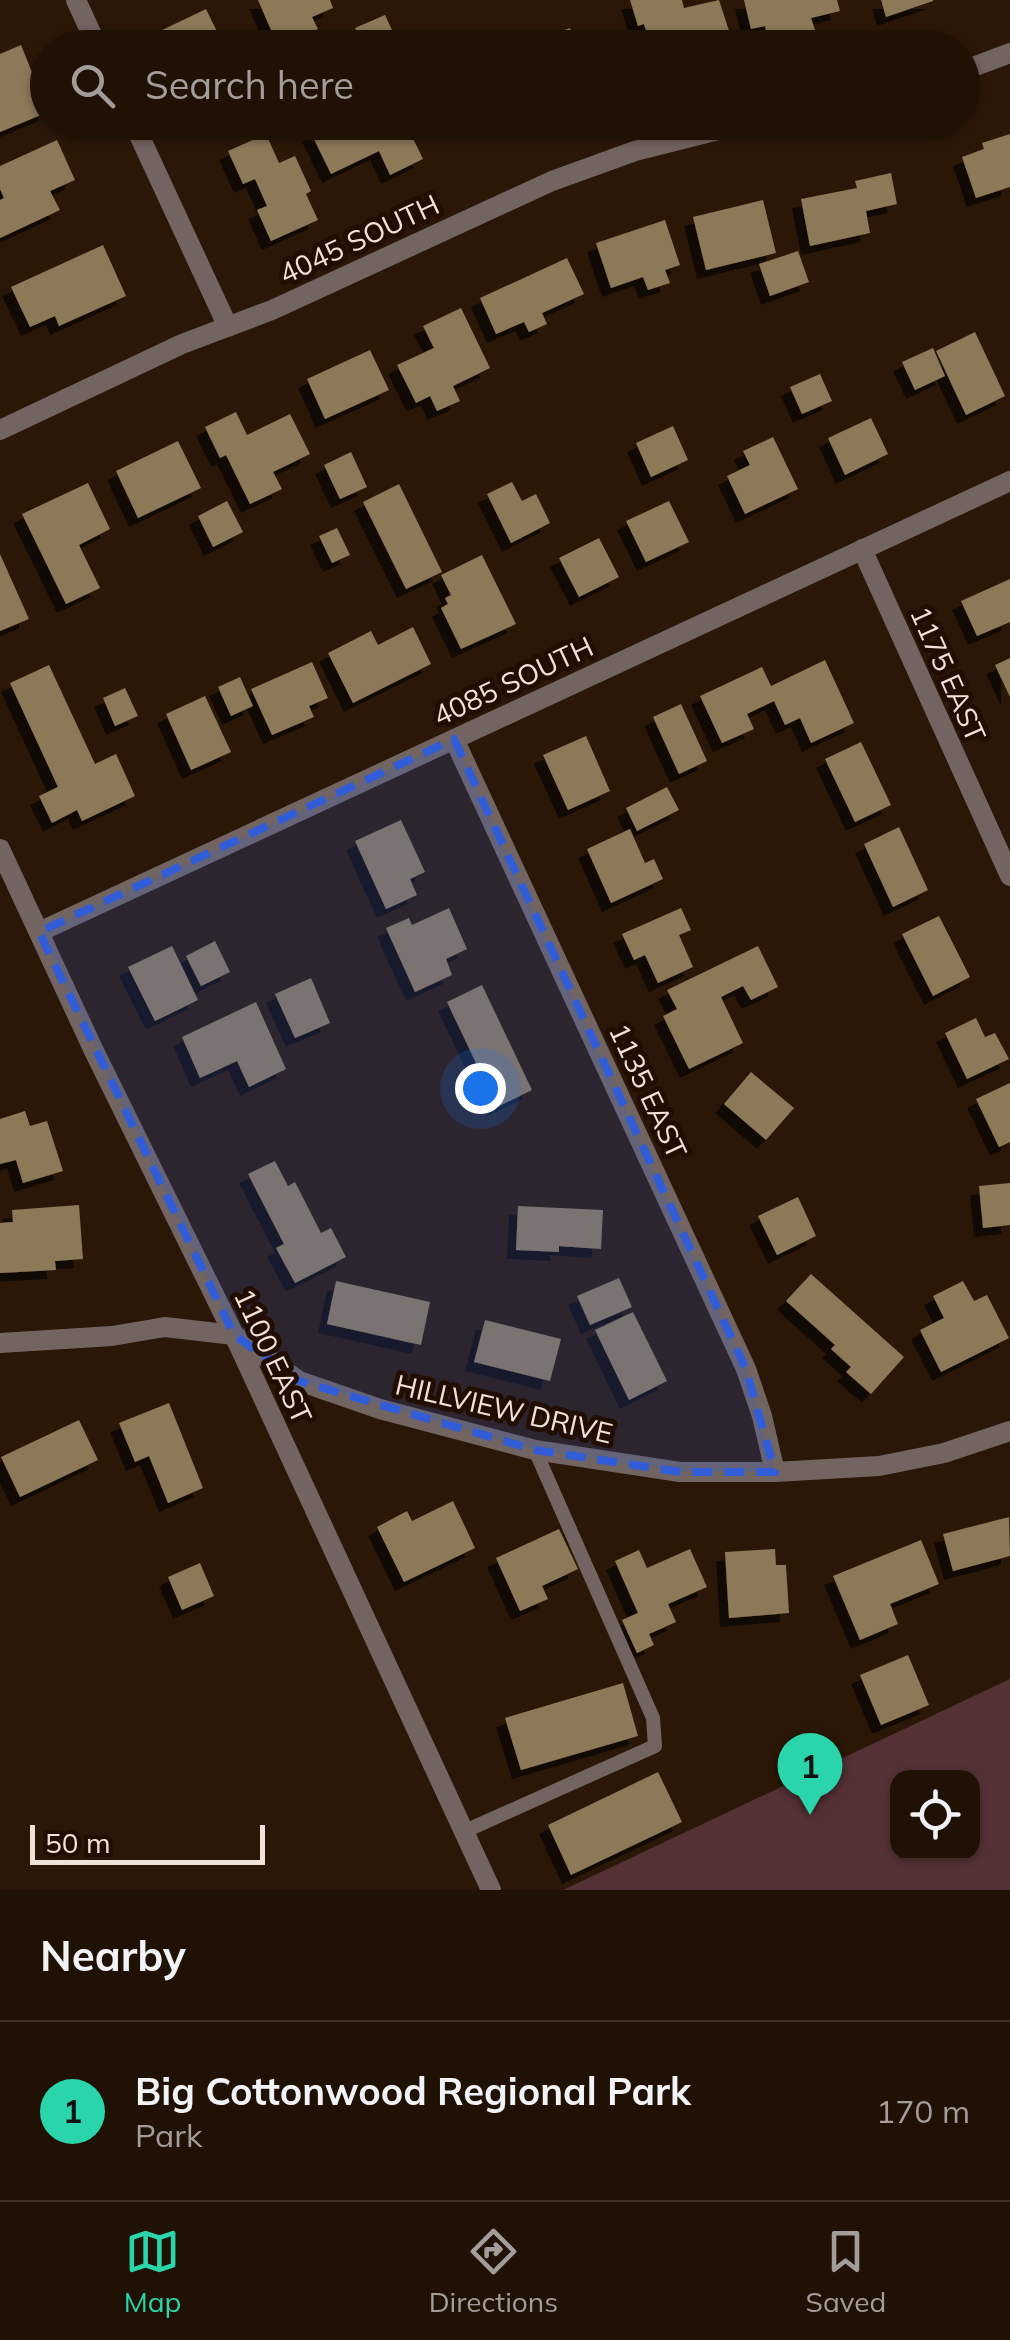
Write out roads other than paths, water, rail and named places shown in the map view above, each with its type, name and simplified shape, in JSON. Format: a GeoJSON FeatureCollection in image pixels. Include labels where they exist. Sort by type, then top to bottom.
{"type":"FeatureCollection","features":[{"type":"Feature","properties":{"kind":"street"},"geometry":{"type":"LineString","coordinates":[[76,0],[90,30]]}},
{"type":"Feature","properties":{"kind":"street"},"geometry":{"type":"LineString","coordinates":[[980,65],[1010,54]]}},
{"type":"Feature","properties":{"kind":"street"},"geometry":{"type":"LineString","coordinates":[[141,140],[228,327]]}},
{"type":"Feature","properties":{"kind":"street","name":"4045 SOUTH"},"geometry":{"type":"LineString","coordinates":[[0,430],[182,344],[272,310],[552,181],[679,140]]}},
{"type":"Feature","properties":{"kind":"street","name":"4085 SOUTH"},"geometry":{"type":"LineString","coordinates":[[39,932],[1010,480]]}},
{"type":"Feature","properties":{"kind":"street","name":"1175 EAST"},"geometry":{"type":"LineString","coordinates":[[862,548],[1010,876]]}},
{"type":"Feature","properties":{"kind":"street","name":"1135 EAST"},"geometry":{"type":"LineString","coordinates":[[454,739],[746,1369],[775,1472]]}},
{"type":"Feature","properties":{"kind":"street","name":"1100 EAST"},"geometry":{"type":"LineString","coordinates":[[0,849],[234,1335],[490,1890]]}},
{"type":"Feature","properties":{"kind":"street","name":"HILLVIEW DRIVE"},"geometry":{"type":"LineString","coordinates":[[0,1343],[112,1336],[165,1327],[234,1335],[300,1380],[380,1410],[536,1450],[680,1472],[879,1466],[944,1453],[1010,1431]]}},
{"type":"Feature","properties":{"kind":"lane"},"geometry":{"type":"LineString","coordinates":[[463,1832],[656,1746],[652,1718],[536,1450]]}},
{"type":"Feature","properties":{"kind":"place","name":"Big Cottonwood Regional Park"},"geometry":{"type":"Point","coordinates":[810,1815]}}]}
